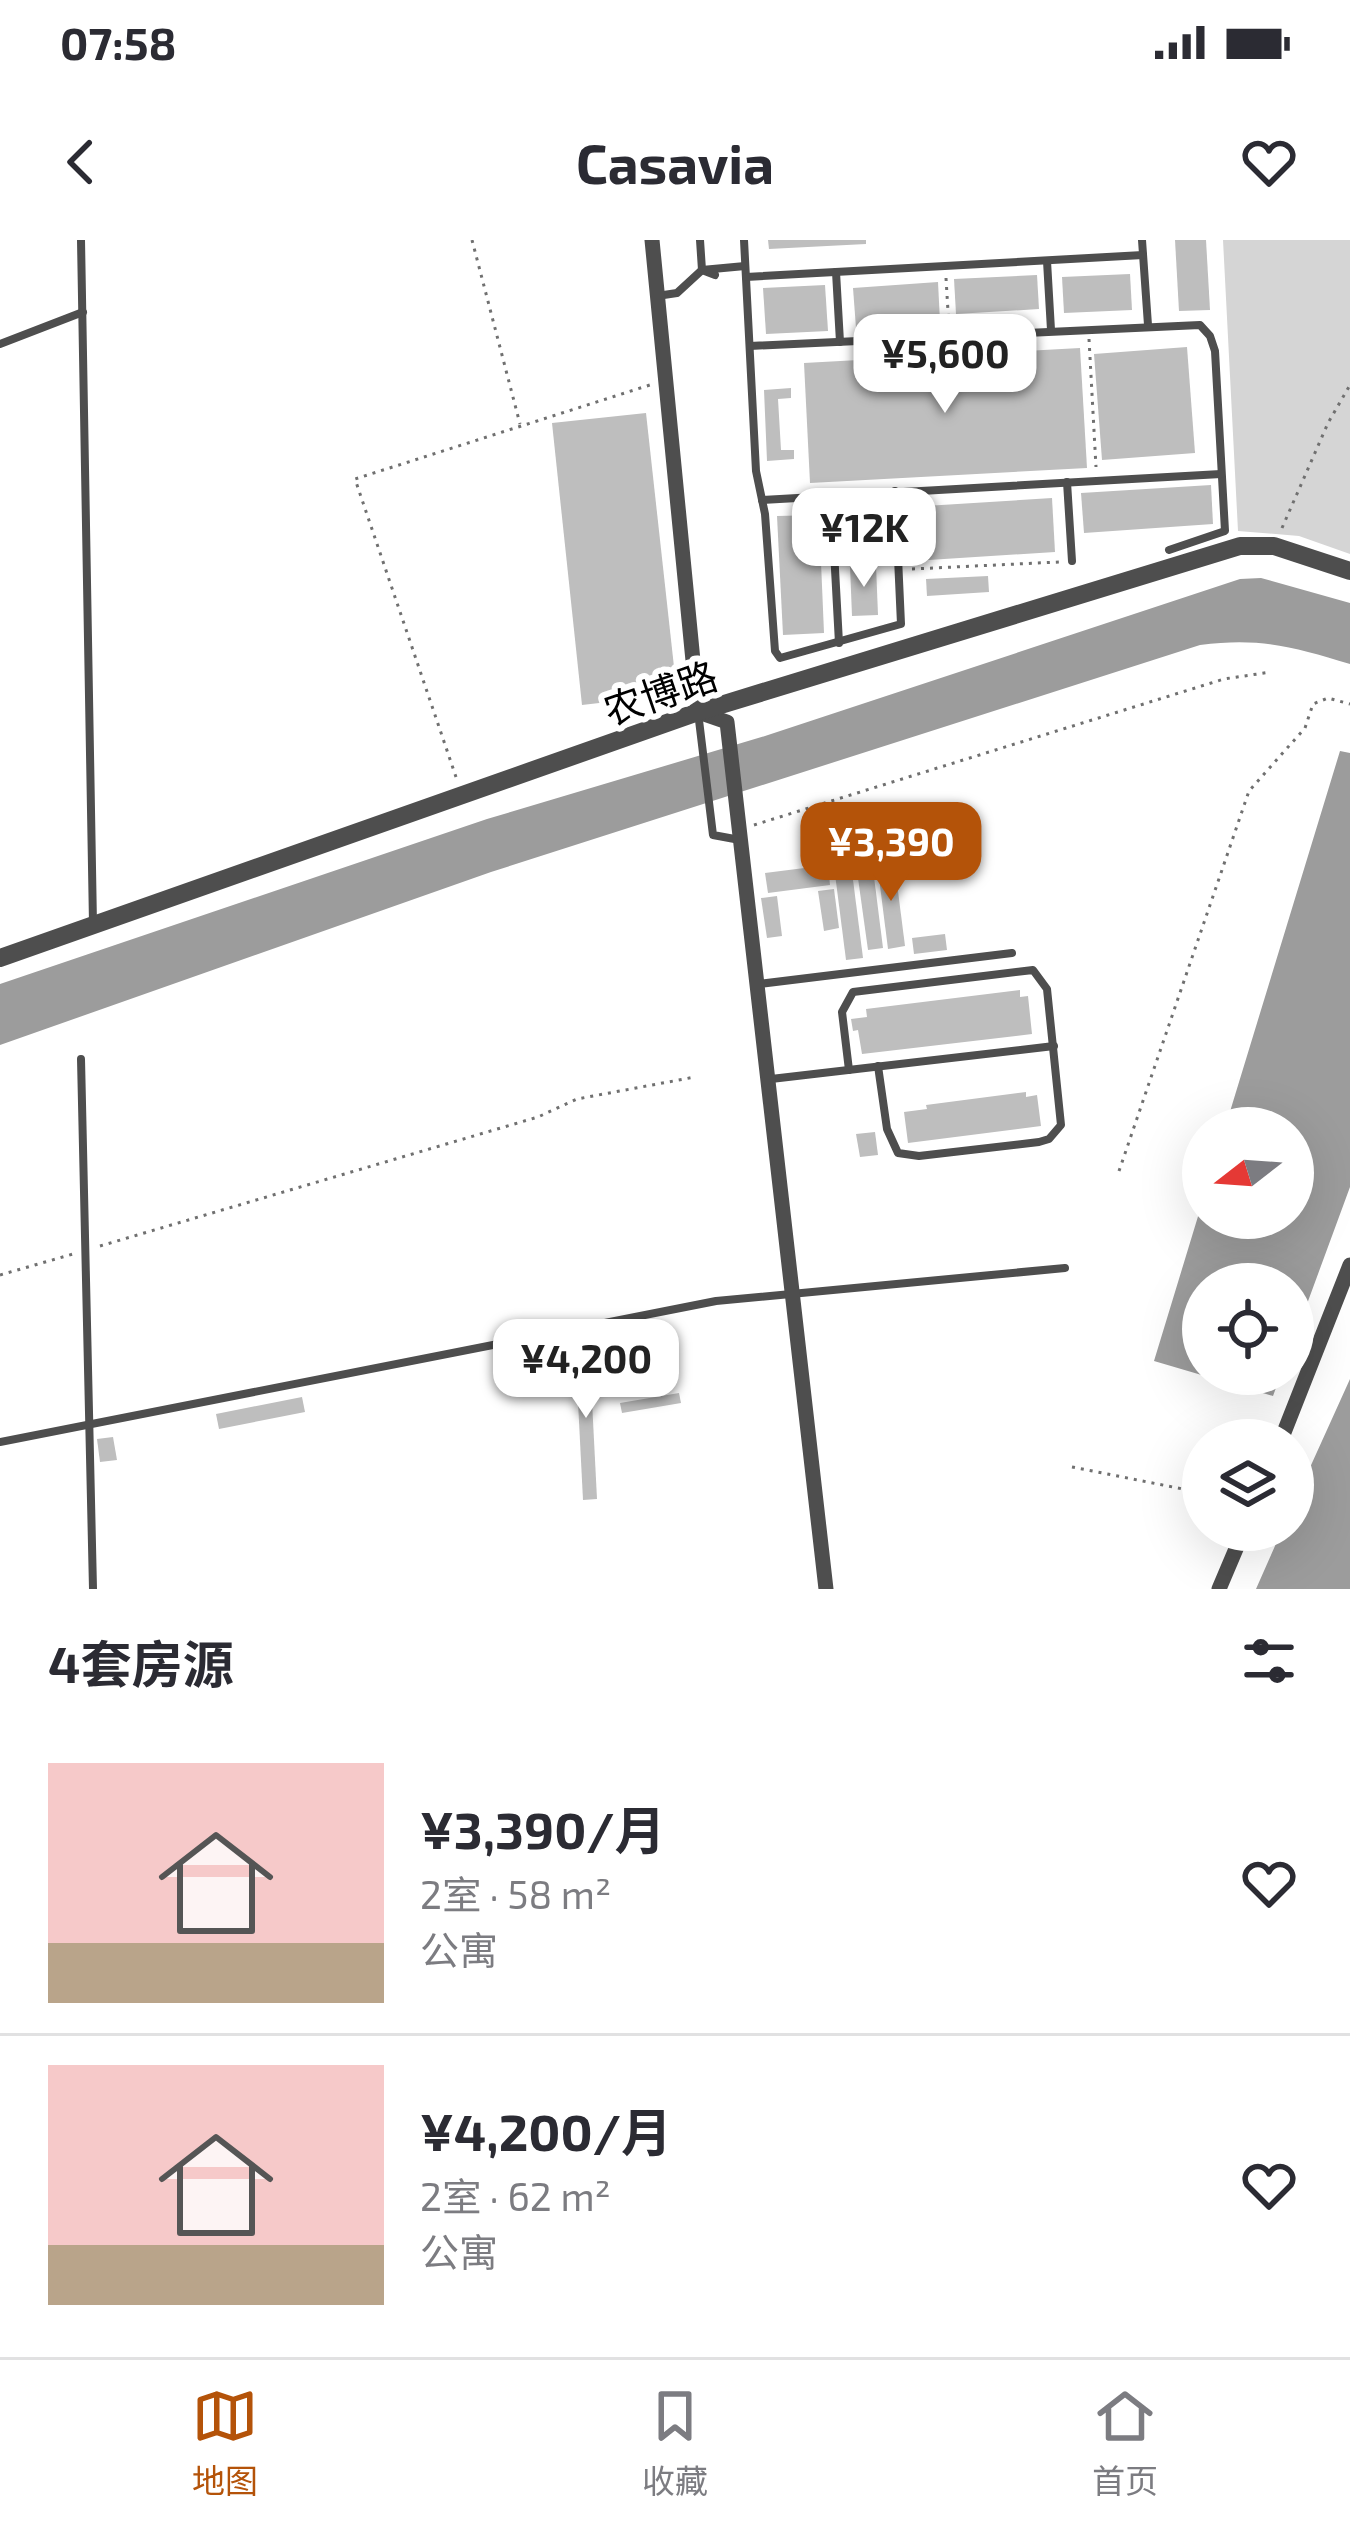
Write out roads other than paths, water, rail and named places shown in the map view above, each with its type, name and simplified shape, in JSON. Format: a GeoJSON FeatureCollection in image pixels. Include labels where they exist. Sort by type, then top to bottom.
{"type":"FeatureCollection","features":[{"type":"Feature","properties":{"kind":"street"},"geometry":{"type":"LineString","coordinates":[[652,240],[698,712],[727,722],[826,1589]]}},
{"type":"Feature","properties":{"kind":"street","name":"农博路"},"geometry":{"type":"LineString","coordinates":[[0,958],[698,712],[1240,546],[1274,546],[1350,571]]}},
{"type":"Feature","properties":{"kind":"street"},"geometry":{"type":"LineString","coordinates":[[1289,1419],[1350,1265]]}},
{"type":"Feature","properties":{"kind":"street"},"geometry":{"type":"LineString","coordinates":[[1219,1589],[1235,1551]]}},
{"type":"Feature","properties":{"kind":"lane"},"geometry":{"type":"LineString","coordinates":[[81,240],[93,926]]}},
{"type":"Feature","properties":{"kind":"lane"},"geometry":{"type":"LineString","coordinates":[[700,240],[702,270]]}},
{"type":"Feature","properties":{"kind":"lane"},"geometry":{"type":"LineString","coordinates":[[744,240],[775,651],[787,660],[901,624],[896,491]]}},
{"type":"Feature","properties":{"kind":"lane"},"geometry":{"type":"LineString","coordinates":[[1142,240],[1148,325]]}},
{"type":"Feature","properties":{"kind":"lane"},"geometry":{"type":"LineString","coordinates":[[657,296],[677,293],[702,270],[836,272],[1143,255]]}},
{"type":"Feature","properties":{"kind":"lane"},"geometry":{"type":"LineString","coordinates":[[1047,260],[1051,330]]}},
{"type":"Feature","properties":{"kind":"lane"},"geometry":{"type":"LineString","coordinates":[[702,270],[715,275]]}},
{"type":"Feature","properties":{"kind":"lane"},"geometry":{"type":"LineString","coordinates":[[836,272],[840,342]]}},
{"type":"Feature","properties":{"kind":"lane"},"geometry":{"type":"LineString","coordinates":[[0,344],[82,313]]}},
{"type":"Feature","properties":{"kind":"lane"},"geometry":{"type":"LineString","coordinates":[[750,346],[1193,323],[1210,336],[1225,531],[1168,550]]}},
{"type":"Feature","properties":{"kind":"lane"},"geometry":{"type":"LineString","coordinates":[[762,500],[1221,474]]}},
{"type":"Feature","properties":{"kind":"lane"},"geometry":{"type":"LineString","coordinates":[[1067,482],[1072,561]]}},
{"type":"Feature","properties":{"kind":"lane"},"geometry":{"type":"LineString","coordinates":[[831,495],[839,644]]}},
{"type":"Feature","properties":{"kind":"lane"},"geometry":{"type":"LineString","coordinates":[[698,712],[712,835],[741,835]]}},
{"type":"Feature","properties":{"kind":"lane"},"geometry":{"type":"LineString","coordinates":[[758,984],[1012,952]]}},
{"type":"Feature","properties":{"kind":"lane"},"geometry":{"type":"LineString","coordinates":[[849,1070],[842,1012],[848,996],[861,990],[1024,970],[1040,974],[1047,989],[1062,1115],[1055,1135],[1039,1142],[920,1156],[898,1153],[893,1148],[878,1066]]}},
{"type":"Feature","properties":{"kind":"lane"},"geometry":{"type":"LineString","coordinates":[[769,1079],[1054,1046]]}},
{"type":"Feature","properties":{"kind":"lane"},"geometry":{"type":"LineString","coordinates":[[81,1059],[93,1589]]}},
{"type":"Feature","properties":{"kind":"lane"},"geometry":{"type":"LineString","coordinates":[[0,1442],[716,1300],[1065,1268]]}}]}
